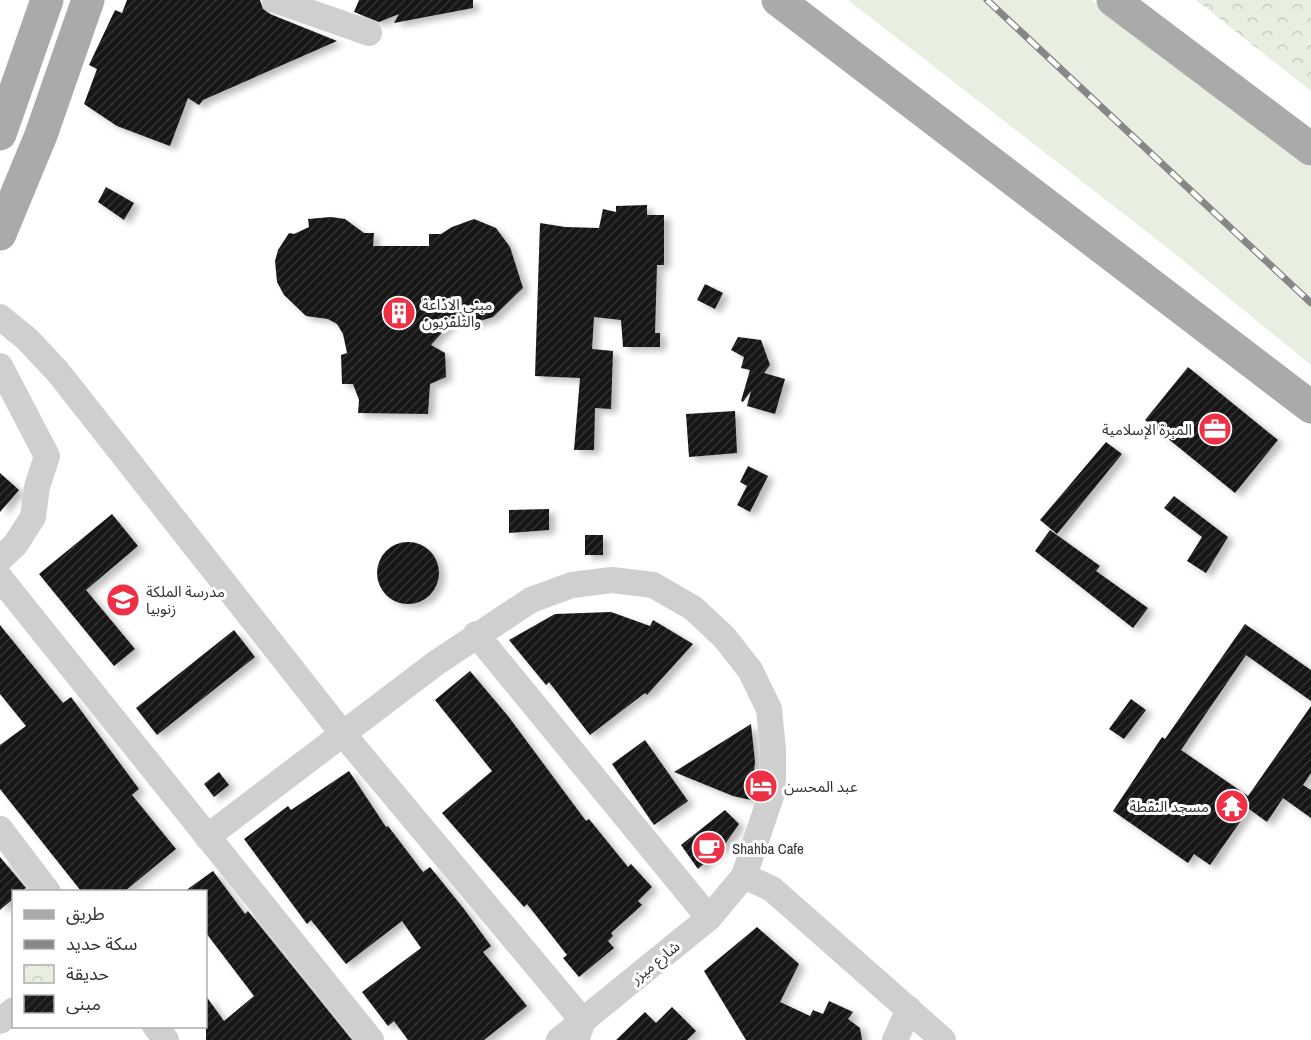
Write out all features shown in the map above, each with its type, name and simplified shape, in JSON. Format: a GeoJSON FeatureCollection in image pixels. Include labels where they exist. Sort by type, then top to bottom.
{"type":"FeatureCollection","features":[{"type":"Feature","properties":{"kind":"main road"},"geometry":{"type":"LineString","coordinates":[[0,134],[47,0]]}},
{"type":"Feature","properties":{"kind":"main road"},"geometry":{"type":"LineString","coordinates":[[0,234],[41,135],[88,0]]}},
{"type":"Feature","properties":{"kind":"main road"},"geometry":{"type":"LineString","coordinates":[[778,0],[1311,407]]}},
{"type":"Feature","properties":{"kind":"main road"},"geometry":{"type":"LineString","coordinates":[[1113,0],[1311,149]]}},
{"type":"Feature","properties":{"kind":"main road"},"geometry":{"type":"LineString","coordinates":[[1138,0],[1311,132]]}},
{"type":"Feature","properties":{"kind":"street"},"geometry":{"type":"LineString","coordinates":[[275,0],[369,33]]}},
{"type":"Feature","properties":{"kind":"street"},"geometry":{"type":"LineString","coordinates":[[0,318],[27,339],[58,372],[580,1030]]}},
{"type":"Feature","properties":{"kind":"street"},"geometry":{"type":"LineString","coordinates":[[0,366],[47,456],[37,487],[33,517],[15,544],[0,559]]}},
{"type":"Feature","properties":{"kind":"street"},"geometry":{"type":"LineString","coordinates":[[0,578],[371,1040]]}},
{"type":"Feature","properties":{"kind":"street"},"geometry":{"type":"LineString","coordinates":[[207,837],[476,634],[531,600],[572,585],[612,580],[652,585],[693,608],[724,637],[750,670],[769,709],[773,749],[773,790],[744,876],[772,889],[943,1040]]}},
{"type":"Feature","properties":{"kind":"street"},"geometry":{"type":"LineString","coordinates":[[476,634],[709,918]]}},
{"type":"Feature","properties":{"kind":"street"},"geometry":{"type":"LineString","coordinates":[[0,829],[47,890]]}},
{"type":"Feature","properties":{"kind":"street","name":"شارع ميزر"},"geometry":{"type":"LineString","coordinates":[[559,1040],[580,1030],[709,918],[744,876]]}},
{"type":"Feature","properties":{"kind":"street"},"geometry":{"type":"LineString","coordinates":[[895,1040],[909,1009]]}},
{"type":"Feature","properties":{"kind":"street"},"geometry":{"type":"LineString","coordinates":[[0,1021],[12,1012]]}},
{"type":"Feature","properties":{"kind":"street"},"geometry":{"type":"LineString","coordinates":[[157,1028],[166,1040]]}},
{"type":"Feature","properties":{"kind":"green space"},"geometry":{"type":"Polygon","coordinates":[[[848,0],[1091,0],[1311,167],[1311,365],[1169,249],[848,0]]]}},
{"type":"Feature","properties":{"kind":"green space"},"geometry":{"type":"Polygon","coordinates":[[[1196,0],[1311,0],[1311,91],[1196,0]]]}},
{"type":"Feature","properties":{"kind":"building"},"geometry":{"type":"Polygon","coordinates":[[[127,0],[260,0],[263,9],[270,14],[337,41],[203,100],[199,105],[188,98],[170,146],[117,126],[84,104],[97,69],[89,65],[115,10],[122,13],[127,0]]]}},
{"type":"Feature","properties":{"kind":"building"},"geometry":{"type":"Polygon","coordinates":[[[359,0],[473,0],[473,8],[394,23],[399,14],[379,22],[354,12],[359,0]]]}},
{"type":"Feature","properties":{"kind":"building"},"geometry":{"type":"Polygon","coordinates":[[[106,187],[134,203],[124,220],[98,202],[106,187]]]}},
{"type":"Feature","properties":{"kind":"building"},"geometry":{"type":"Polygon","coordinates":[[[647,205],[647,215],[664,215],[664,265],[657,265],[655,333],[660,333],[660,347],[623,347],[621,320],[594,317],[592,349],[613,351],[611,409],[595,408],[594,450],[574,450],[580,378],[535,376],[540,223],[565,227],[599,228],[603,209],[616,212],[616,206],[647,205]]]}},
{"type":"Feature","properties":{"kind":"building","name":"مبنى الاذاعة والتلفزيون"},"geometry":{"type":"Polygon","coordinates":[[[331,217],[345,219],[364,233],[374,233],[373,246],[429,246],[429,234],[441,234],[452,227],[474,219],[496,228],[510,247],[523,288],[493,317],[473,323],[455,318],[431,345],[445,353],[446,377],[430,384],[428,414],[358,413],[359,400],[353,384],[342,384],[341,355],[347,353],[343,334],[337,324],[328,319],[306,316],[284,295],[277,282],[275,261],[278,250],[289,233],[294,234],[309,227],[308,219],[331,217]]]}},
{"type":"Feature","properties":{"kind":"building"},"geometry":{"type":"Polygon","coordinates":[[[705,284],[723,293],[715,309],[697,300],[705,284]]]}},
{"type":"Feature","properties":{"kind":"building"},"geometry":{"type":"Polygon","coordinates":[[[738,337],[761,340],[770,365],[764,373],[785,379],[775,414],[747,406],[751,391],[743,402],[741,401],[750,370],[741,368],[744,357],[731,350],[738,337]]]}},
{"type":"Feature","properties":{"kind":"building"},"geometry":{"type":"Polygon","coordinates":[[[1188,367],[1278,440],[1235,493],[1145,420],[1188,367]]]}},
{"type":"Feature","properties":{"kind":"building"},"geometry":{"type":"Polygon","coordinates":[[[735,411],[737,453],[689,457],[686,414],[735,411]]]}},
{"type":"Feature","properties":{"kind":"building"},"geometry":{"type":"Polygon","coordinates":[[[1106,442],[1122,454],[1057,534],[1040,520],[1106,442]]]}},
{"type":"Feature","properties":{"kind":"building"},"geometry":{"type":"Polygon","coordinates":[[[748,466],[768,476],[750,512],[737,505],[747,486],[740,482],[748,466]]]}},
{"type":"Feature","properties":{"kind":"building"},"geometry":{"type":"Polygon","coordinates":[[[0,473],[19,490],[0,512],[0,473]]]}},
{"type":"Feature","properties":{"kind":"building"},"geometry":{"type":"Polygon","coordinates":[[[1174,496],[1228,537],[1206,573],[1187,561],[1202,537],[1164,508],[1174,496]]]}},
{"type":"Feature","properties":{"kind":"building"},"geometry":{"type":"Polygon","coordinates":[[[549,509],[549,530],[509,533],[509,510],[549,509]]]}},
{"type":"Feature","properties":{"kind":"building"},"geometry":{"type":"Polygon","coordinates":[[[112,514],[138,546],[86,590],[135,649],[114,666],[39,574],[112,514]]]}},
{"type":"Feature","properties":{"kind":"building"},"geometry":{"type":"Polygon","coordinates":[[[1050,530],[1100,566],[1096,571],[1148,608],[1133,628],[1035,551],[1050,530]]]}},
{"type":"Feature","properties":{"kind":"building"},"geometry":{"type":"Polygon","coordinates":[[[585,535],[603,535],[603,555],[585,555],[585,535]]]}},
{"type":"Feature","properties":{"kind":"building"},"geometry":{"type":"Polygon","coordinates":[[[402,542],[414,542],[430,551],[437,561],[439,573],[437,585],[430,595],[414,604],[402,604],[391,599],[382,590],[377,579],[377,567],[382,556],[391,547],[402,542]]]}},
{"type":"Feature","properties":{"kind":"building"},"geometry":{"type":"Polygon","coordinates":[[[611,612],[650,626],[653,620],[693,644],[647,695],[645,693],[590,735],[549,682],[546,685],[509,640],[555,614],[611,612]]]}},
{"type":"Feature","properties":{"kind":"building"},"geometry":{"type":"Polygon","coordinates":[[[1245,624],[1311,670],[1311,701],[1246,655],[1181,750],[1248,796],[1311,706],[1311,773],[1303,785],[1311,790],[1311,818],[1283,798],[1267,822],[1249,809],[1210,865],[1194,854],[1188,863],[1113,811],[1162,737],[1165,739],[1245,624]]]}},
{"type":"Feature","properties":{"kind":"building"},"geometry":{"type":"Polygon","coordinates":[[[0,625],[63,703],[71,697],[139,789],[132,795],[176,849],[126,890],[80,890],[0,789],[0,745],[26,726],[0,694],[0,625]]]}},
{"type":"Feature","properties":{"kind":"building"},"geometry":{"type":"Polygon","coordinates":[[[234,630],[255,657],[157,735],[136,708],[234,630]]]}},
{"type":"Feature","properties":{"kind":"building"},"geometry":{"type":"Polygon","coordinates":[[[470,671],[508,716],[586,821],[589,819],[628,867],[631,864],[652,887],[638,901],[642,905],[611,933],[613,936],[608,941],[614,948],[579,977],[563,958],[567,955],[527,904],[524,907],[442,813],[492,771],[435,700],[470,671]]]}},
{"type":"Feature","properties":{"kind":"building"},"geometry":{"type":"Polygon","coordinates":[[[1131,699],[1146,710],[1124,739],[1109,729],[1131,699]]]}},
{"type":"Feature","properties":{"kind":"building"},"geometry":{"type":"Polygon","coordinates":[[[751,724],[755,762],[751,800],[733,796],[674,772],[751,724]]]}},
{"type":"Feature","properties":{"kind":"building"},"geometry":{"type":"Polygon","coordinates":[[[645,740],[688,801],[654,825],[612,764],[645,740]]]}},
{"type":"Feature","properties":{"kind":"building"},"geometry":{"type":"Polygon","coordinates":[[[349,771],[386,827],[388,826],[423,872],[430,867],[464,909],[491,946],[483,952],[527,1006],[484,1040],[408,1040],[394,1021],[388,1026],[362,992],[421,948],[402,921],[346,964],[311,920],[307,924],[244,839],[288,806],[291,810],[349,771]]]}},
{"type":"Feature","properties":{"kind":"building"},"geometry":{"type":"Polygon","coordinates":[[[219,772],[229,785],[214,797],[204,784],[219,772]]]}},
{"type":"Feature","properties":{"kind":"building"},"geometry":{"type":"Polygon","coordinates":[[[725,810],[739,824],[723,847],[698,869],[681,845],[725,810]]]}},
{"type":"Feature","properties":{"kind":"building"},"geometry":{"type":"Polygon","coordinates":[[[0,857],[26,888],[12,890],[12,900],[0,910],[0,857]]]}},
{"type":"Feature","properties":{"kind":"building"},"geometry":{"type":"Polygon","coordinates":[[[213,871],[245,914],[248,911],[352,1040],[206,1040],[207,997],[224,1021],[254,996],[207,934],[207,890],[186,890],[213,871]]]}},
{"type":"Feature","properties":{"kind":"building"},"geometry":{"type":"Polygon","coordinates":[[[757,927],[799,964],[780,1002],[810,1016],[813,1010],[823,1014],[829,1001],[853,1012],[848,1019],[860,1028],[862,1040],[746,1040],[704,971],[757,927]]]}},
{"type":"Feature","properties":{"kind":"building"},"geometry":{"type":"Polygon","coordinates":[[[672,1007],[696,1031],[687,1040],[616,1040],[645,1012],[656,1023],[672,1007]]]}},
{"type":"Feature","properties":{"kind":"railway"},"geometry":{"type":"LineString","coordinates":[[987,0],[1311,303]]}},
{"type":"Feature","properties":{"kind":"place","name":"مبنى الاذاعة والتلفزيون"},"geometry":{"type":"Point","coordinates":[399,313]}},
{"type":"Feature","properties":{"kind":"place","name":"المبرة الإسلامية"},"geometry":{"type":"Point","coordinates":[1215,429]}},
{"type":"Feature","properties":{"kind":"place","name":"مدرسة الملكة زنوبيا"},"geometry":{"type":"Point","coordinates":[123,600]}},
{"type":"Feature","properties":{"kind":"place","name":"عبد المحسن"},"geometry":{"type":"Point","coordinates":[761,786]}},
{"type":"Feature","properties":{"kind":"place","name":"مسجد النقطة"},"geometry":{"type":"Point","coordinates":[1232,806]}},
{"type":"Feature","properties":{"kind":"place","name":"Shahba Cafe"},"geometry":{"type":"Point","coordinates":[709,848]}}]}
